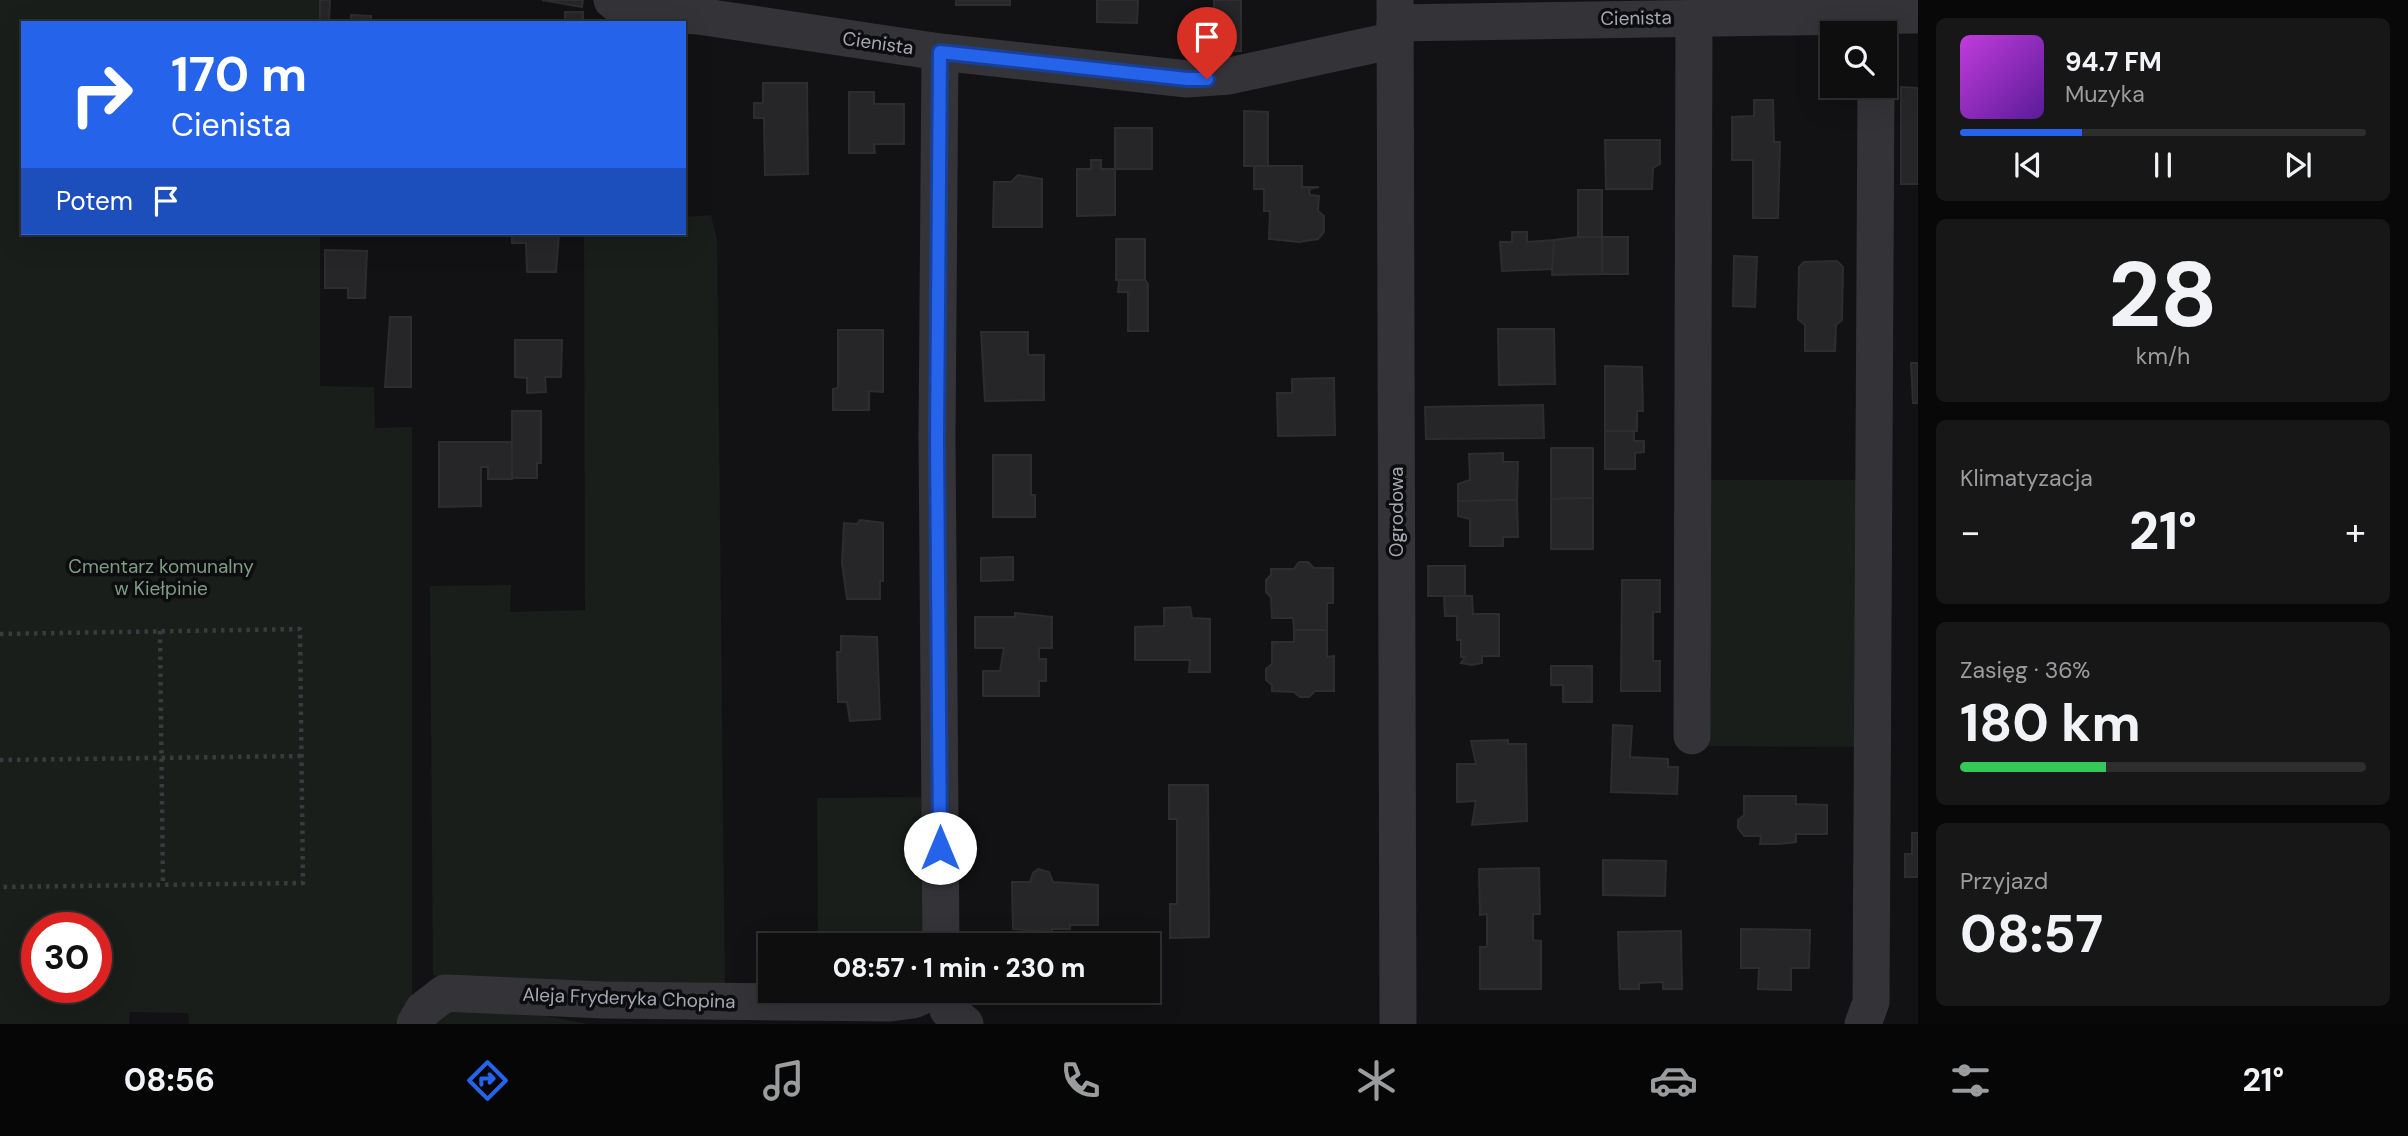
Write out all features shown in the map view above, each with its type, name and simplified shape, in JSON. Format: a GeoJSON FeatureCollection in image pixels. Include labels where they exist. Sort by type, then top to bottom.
{"type":"FeatureCollection","features":[{"type":"Feature","properties":{"kind":"street","name":"Cienista"},"geometry":{"type":"LineString","coordinates":[[612,0],[625,11],[698,16],[940,52],[1187,79],[1229,76],[1395,21],[1694,17],[1820,22]]}},
{"type":"Feature","properties":{"kind":"street","name":"Cienista"},"geometry":{"type":"LineString","coordinates":[[1891,21],[1918,15]]}},
{"type":"Feature","properties":{"kind":"street"},"geometry":{"type":"LineString","coordinates":[[1692,736],[1694,17]]}},
{"type":"Feature","properties":{"kind":"street","name":"Ogrodowa"},"geometry":{"type":"LineString","coordinates":[[1395,21],[1398,1024]]}},
{"type":"Feature","properties":{"kind":"street"},"geometry":{"type":"LineString","coordinates":[[940,52],[937,439],[941,933]]}},
{"type":"Feature","properties":{"kind":"street"},"geometry":{"type":"LineString","coordinates":[[1863,1024],[1871,1002],[1876,98]]}},
{"type":"Feature","properties":{"kind":"street","name":"Aleja Fryderyka Chopina"},"geometry":{"type":"LineString","coordinates":[[415,1024],[423,1010],[445,993],[603,1000],[758,1002]]}},
{"type":"Feature","properties":{"kind":"street"},"geometry":{"type":"LineString","coordinates":[[946,1003],[948,1010],[965,1024]]}},
{"type":"Feature","properties":{"kind":"path"},"geometry":{"type":"LineString","coordinates":[[0,634],[300,629],[303,883],[0,887]]}},
{"type":"Feature","properties":{"kind":"path"},"geometry":{"type":"LineString","coordinates":[[160,631],[163,885]]}},
{"type":"Feature","properties":{"kind":"path"},"geometry":{"type":"LineString","coordinates":[[0,760],[302,755]]}},
{"type":"Feature","properties":{"kind":"green space","name":"Cmentarz komunalny w Kiełpinie"},"geometry":{"type":"Polygon","coordinates":[[[0,0],[320,0],[320,21],[21,21],[21,235],[320,235],[320,386],[374,387],[375,428],[412,427],[412,1010],[395,1024],[189,1024],[188,1013],[130,1012],[129,1024],[0,1024],[0,0]]]}},
{"type":"Feature","properties":{"kind":"green space"},"geometry":{"type":"Polygon","coordinates":[[[711,215],[717,240],[725,992],[482,984],[433,975],[430,586],[511,585],[510,612],[585,610],[584,235],[686,235],[686,217],[711,215]]]}},
{"type":"Feature","properties":{"kind":"green space"},"geometry":{"type":"Polygon","coordinates":[[[1707,480],[1860,480],[1858,747],[1707,746],[1707,480]]]}},
{"type":"Feature","properties":{"kind":"green space"},"geometry":{"type":"Polygon","coordinates":[[[935,797],[935,933],[818,933],[817,798],[935,797]]]}},
{"type":"Feature","properties":{"kind":"green space"},"geometry":{"type":"Polygon","coordinates":[[[441,1007],[514,1010],[589,1024],[428,1024],[441,1007]]]}},
{"type":"Feature","properties":{"kind":"building"},"geometry":{"type":"Polygon","coordinates":[[[320,0],[330,0],[329,20],[320,20],[320,0]]]}},
{"type":"Feature","properties":{"kind":"building"},"geometry":{"type":"Polygon","coordinates":[[[542,0],[583,0],[582,7],[542,0]]]}},
{"type":"Feature","properties":{"kind":"building"},"geometry":{"type":"Polygon","coordinates":[[[956,0],[1010,0],[1010,5],[956,5],[956,0]]]}},
{"type":"Feature","properties":{"kind":"building"},"geometry":{"type":"Polygon","coordinates":[[[1097,0],[1138,0],[1137,23],[1097,22],[1097,0]]]}},
{"type":"Feature","properties":{"kind":"building"},"geometry":{"type":"Polygon","coordinates":[[[1214,0],[1241,0],[1241,51],[1215,51],[1214,0]]]}},
{"type":"Feature","properties":{"kind":"building"},"geometry":{"type":"Polygon","coordinates":[[[565,12],[583,12],[583,21],[565,21],[565,12]]]}},
{"type":"Feature","properties":{"kind":"building"},"geometry":{"type":"Polygon","coordinates":[[[351,15],[371,16],[371,21],[350,21],[351,15]]]}},
{"type":"Feature","properties":{"kind":"building"},"geometry":{"type":"Polygon","coordinates":[[[763,83],[807,83],[808,174],[765,175],[764,118],[754,118],[754,103],[763,103],[763,83]]]}},
{"type":"Feature","properties":{"kind":"building"},"geometry":{"type":"Polygon","coordinates":[[[1901,87],[1918,88],[1918,184],[1901,184],[1901,87]]]}},
{"type":"Feature","properties":{"kind":"building"},"geometry":{"type":"Polygon","coordinates":[[[849,92],[874,92],[874,104],[904,104],[904,144],[874,144],[875,153],[849,153],[849,92]]]}},
{"type":"Feature","properties":{"kind":"building"},"geometry":{"type":"Polygon","coordinates":[[[1754,100],[1773,100],[1774,142],[1780,142],[1778,218],[1753,218],[1753,160],[1732,160],[1732,117],[1754,116],[1754,100]]]}},
{"type":"Feature","properties":{"kind":"building"},"geometry":{"type":"Polygon","coordinates":[[[1244,111],[1268,112],[1268,166],[1244,166],[1244,111]]]}},
{"type":"Feature","properties":{"kind":"building"},"geometry":{"type":"Polygon","coordinates":[[[1115,128],[1152,128],[1152,169],[1115,169],[1115,128]]]}},
{"type":"Feature","properties":{"kind":"building"},"geometry":{"type":"Polygon","coordinates":[[[1605,140],[1660,140],[1660,164],[1653,168],[1652,189],[1606,189],[1605,140]]]}},
{"type":"Feature","properties":{"kind":"building"},"geometry":{"type":"Polygon","coordinates":[[[1091,160],[1101,160],[1101,169],[1115,169],[1115,215],[1077,216],[1077,169],[1091,169],[1091,160]]]}},
{"type":"Feature","properties":{"kind":"building"},"geometry":{"type":"Polygon","coordinates":[[[1254,166],[1302,166],[1302,187],[1319,187],[1309,189],[1310,195],[1319,196],[1318,211],[1324,216],[1324,232],[1318,239],[1299,242],[1269,239],[1270,211],[1264,211],[1264,189],[1254,189],[1254,166]]]}},
{"type":"Feature","properties":{"kind":"building"},"geometry":{"type":"Polygon","coordinates":[[[1018,175],[1042,179],[1042,227],[993,227],[994,182],[1011,182],[1018,175]]]}},
{"type":"Feature","properties":{"kind":"building"},"geometry":{"type":"Polygon","coordinates":[[[1578,190],[1602,190],[1602,237],[1578,237],[1578,190]]]}},
{"type":"Feature","properties":{"kind":"building"},"geometry":{"type":"Polygon","coordinates":[[[1512,232],[1527,232],[1527,242],[1554,240],[1554,269],[1502,271],[1500,242],[1512,242],[1512,232]]]}},
{"type":"Feature","properties":{"kind":"building"},"geometry":{"type":"Polygon","coordinates":[[[512,235],[559,235],[556,272],[527,272],[526,243],[512,243],[512,235]]]}},
{"type":"Feature","properties":{"kind":"building"},"geometry":{"type":"Polygon","coordinates":[[[1602,237],[1602,274],[1552,275],[1554,240],[1602,237]]]}},
{"type":"Feature","properties":{"kind":"building"},"geometry":{"type":"Polygon","coordinates":[[[1602,237],[1628,237],[1628,274],[1602,274],[1602,237]]]}},
{"type":"Feature","properties":{"kind":"building"},"geometry":{"type":"Polygon","coordinates":[[[1116,239],[1145,239],[1145,280],[1116,280],[1116,239]]]}},
{"type":"Feature","properties":{"kind":"building"},"geometry":{"type":"Polygon","coordinates":[[[325,250],[367,251],[365,298],[348,298],[348,288],[325,288],[325,250]]]}},
{"type":"Feature","properties":{"kind":"building"},"geometry":{"type":"Polygon","coordinates":[[[1734,256],[1757,257],[1755,307],[1733,306],[1734,256]]]}},
{"type":"Feature","properties":{"kind":"building"},"geometry":{"type":"Polygon","coordinates":[[[1837,261],[1843,267],[1842,320],[1836,325],[1835,351],[1805,351],[1805,325],[1798,319],[1799,267],[1804,262],[1837,261]]]}},
{"type":"Feature","properties":{"kind":"building"},"geometry":{"type":"Polygon","coordinates":[[[1119,280],[1145,280],[1148,284],[1148,331],[1128,331],[1128,292],[1118,292],[1119,280]]]}},
{"type":"Feature","properties":{"kind":"building"},"geometry":{"type":"Polygon","coordinates":[[[390,317],[411,317],[411,387],[385,387],[390,317]]]}},
{"type":"Feature","properties":{"kind":"building"},"geometry":{"type":"Polygon","coordinates":[[[1498,329],[1554,329],[1555,384],[1499,385],[1498,329]]]}},
{"type":"Feature","properties":{"kind":"building"},"geometry":{"type":"Polygon","coordinates":[[[838,330],[883,330],[883,392],[869,391],[869,410],[833,410],[833,389],[838,388],[838,330]]]}},
{"type":"Feature","properties":{"kind":"building"},"geometry":{"type":"Polygon","coordinates":[[[981,332],[1028,332],[1028,355],[1044,355],[1044,400],[985,401],[981,332]]]}},
{"type":"Feature","properties":{"kind":"building"},"geometry":{"type":"Polygon","coordinates":[[[515,340],[562,340],[561,377],[545,377],[546,392],[527,393],[527,378],[515,377],[515,340]]]}},
{"type":"Feature","properties":{"kind":"building"},"geometry":{"type":"Polygon","coordinates":[[[1911,363],[1918,363],[1918,403],[1913,403],[1911,363]]]}},
{"type":"Feature","properties":{"kind":"building"},"geometry":{"type":"Polygon","coordinates":[[[1605,366],[1642,367],[1643,411],[1637,411],[1637,431],[1605,431],[1605,366]]]}},
{"type":"Feature","properties":{"kind":"building"},"geometry":{"type":"Polygon","coordinates":[[[1334,378],[1335,435],[1278,436],[1277,393],[1292,393],[1292,379],[1334,378]]]}},
{"type":"Feature","properties":{"kind":"building"},"geometry":{"type":"Polygon","coordinates":[[[1543,405],[1544,438],[1426,439],[1425,407],[1543,405]]]}},
{"type":"Feature","properties":{"kind":"building"},"geometry":{"type":"Polygon","coordinates":[[[512,411],[541,411],[541,463],[537,463],[537,478],[512,478],[512,411]]]}},
{"type":"Feature","properties":{"kind":"building"},"geometry":{"type":"Polygon","coordinates":[[[1605,431],[1634,431],[1634,441],[1644,441],[1644,452],[1635,453],[1635,469],[1605,469],[1605,431]]]}},
{"type":"Feature","properties":{"kind":"building"},"geometry":{"type":"Polygon","coordinates":[[[439,442],[512,442],[512,479],[488,479],[488,467],[481,467],[481,506],[439,507],[439,442]]]}},
{"type":"Feature","properties":{"kind":"building"},"geometry":{"type":"Polygon","coordinates":[[[1551,448],[1593,448],[1593,498],[1551,499],[1551,448]]]}},
{"type":"Feature","properties":{"kind":"building"},"geometry":{"type":"Polygon","coordinates":[[[1503,453],[1503,462],[1518,462],[1517,500],[1458,501],[1458,484],[1470,480],[1469,454],[1503,453]]]}},
{"type":"Feature","properties":{"kind":"building"},"geometry":{"type":"Polygon","coordinates":[[[993,455],[1031,455],[1031,495],[1035,495],[1035,517],[993,517],[993,455]]]}},
{"type":"Feature","properties":{"kind":"building"},"geometry":{"type":"Polygon","coordinates":[[[1593,498],[1593,549],[1551,549],[1551,499],[1593,498]]]}},
{"type":"Feature","properties":{"kind":"building"},"geometry":{"type":"Polygon","coordinates":[[[1517,500],[1518,537],[1503,537],[1503,546],[1470,546],[1470,519],[1458,516],[1458,501],[1517,500]]]}},
{"type":"Feature","properties":{"kind":"building"},"geometry":{"type":"Polygon","coordinates":[[[860,520],[883,523],[883,581],[880,581],[880,599],[847,599],[842,563],[844,523],[857,524],[860,520]]]}},
{"type":"Feature","properties":{"kind":"building"},"geometry":{"type":"Polygon","coordinates":[[[1013,557],[1013,580],[981,581],[981,558],[1013,557]]]}},
{"type":"Feature","properties":{"kind":"building"},"geometry":{"type":"Polygon","coordinates":[[[1299,562],[1308,562],[1314,568],[1333,568],[1333,603],[1327,603],[1327,630],[1294,630],[1293,618],[1272,618],[1271,597],[1266,592],[1266,580],[1271,575],[1271,569],[1294,569],[1299,562]]]}},
{"type":"Feature","properties":{"kind":"building"},"geometry":{"type":"Polygon","coordinates":[[[1428,566],[1465,566],[1465,596],[1428,596],[1428,566]]]}},
{"type":"Feature","properties":{"kind":"building"},"geometry":{"type":"Polygon","coordinates":[[[1622,580],[1660,580],[1660,612],[1653,612],[1653,661],[1660,661],[1660,691],[1621,691],[1622,580]]]}},
{"type":"Feature","properties":{"kind":"building"},"geometry":{"type":"Polygon","coordinates":[[[1444,596],[1472,596],[1473,614],[1499,614],[1499,656],[1482,656],[1482,663],[1472,665],[1461,663],[1465,657],[1461,657],[1461,640],[1457,640],[1457,616],[1445,616],[1444,596]]]}},
{"type":"Feature","properties":{"kind":"building"},"geometry":{"type":"Polygon","coordinates":[[[1190,607],[1192,618],[1210,619],[1210,672],[1189,672],[1190,660],[1135,660],[1135,627],[1164,626],[1164,608],[1190,607]]]}},
{"type":"Feature","properties":{"kind":"building"},"geometry":{"type":"Polygon","coordinates":[[[1015,613],[1052,617],[1052,648],[1039,648],[1039,659],[1046,659],[1046,681],[1039,681],[1039,696],[983,696],[983,671],[1000,671],[1004,648],[975,648],[975,617],[1015,617],[1015,613]]]}},
{"type":"Feature","properties":{"kind":"building"},"geometry":{"type":"Polygon","coordinates":[[[1294,630],[1327,630],[1327,657],[1334,656],[1334,691],[1315,691],[1309,697],[1300,697],[1294,692],[1272,691],[1272,685],[1266,680],[1266,669],[1272,664],[1272,642],[1294,642],[1294,630]]]}},
{"type":"Feature","properties":{"kind":"building"},"geometry":{"type":"Polygon","coordinates":[[[841,636],[877,637],[880,719],[850,721],[847,702],[838,702],[837,652],[841,652],[841,636]]]}},
{"type":"Feature","properties":{"kind":"building"},"geometry":{"type":"Polygon","coordinates":[[[1551,666],[1592,666],[1592,702],[1563,702],[1563,685],[1551,685],[1551,666]]]}},
{"type":"Feature","properties":{"kind":"building"},"geometry":{"type":"Polygon","coordinates":[[[1613,725],[1632,726],[1630,757],[1668,759],[1668,767],[1678,767],[1677,794],[1611,792],[1613,725]]]}},
{"type":"Feature","properties":{"kind":"building"},"geometry":{"type":"Polygon","coordinates":[[[1508,740],[1508,744],[1526,744],[1527,821],[1472,825],[1476,801],[1457,802],[1457,764],[1476,764],[1471,741],[1508,740]]]}},
{"type":"Feature","properties":{"kind":"building"},"geometry":{"type":"Polygon","coordinates":[[[1169,785],[1208,785],[1209,937],[1170,938],[1170,904],[1177,904],[1177,819],[1169,819],[1169,785]]]}},
{"type":"Feature","properties":{"kind":"building"},"geometry":{"type":"Polygon","coordinates":[[[1744,796],[1796,796],[1796,804],[1827,805],[1827,834],[1796,834],[1796,842],[1760,844],[1761,836],[1744,836],[1738,828],[1738,820],[1744,815],[1744,796]]]}},
{"type":"Feature","properties":{"kind":"building"},"geometry":{"type":"Polygon","coordinates":[[[1912,833],[1918,833],[1918,877],[1905,877],[1905,854],[1912,854],[1912,833]]]}},
{"type":"Feature","properties":{"kind":"building"},"geometry":{"type":"Polygon","coordinates":[[[1603,860],[1666,861],[1665,896],[1603,895],[1603,860]]]}},
{"type":"Feature","properties":{"kind":"building"},"geometry":{"type":"Polygon","coordinates":[[[1539,868],[1540,914],[1533,914],[1533,940],[1541,941],[1541,989],[1480,989],[1480,947],[1487,947],[1487,914],[1480,915],[1479,869],[1539,868]]]}},
{"type":"Feature","properties":{"kind":"building"},"geometry":{"type":"Polygon","coordinates":[[[1038,869],[1049,872],[1053,882],[1098,885],[1098,925],[1070,925],[1070,929],[1052,929],[1052,932],[1013,929],[1012,882],[1030,882],[1033,873],[1038,869]]]}},
{"type":"Feature","properties":{"kind":"building"},"geometry":{"type":"Polygon","coordinates":[[[1741,929],[1810,930],[1809,968],[1791,968],[1791,990],[1758,989],[1759,968],[1741,968],[1741,929]]]}},
{"type":"Feature","properties":{"kind":"building"},"geometry":{"type":"Polygon","coordinates":[[[1681,931],[1682,989],[1663,989],[1663,982],[1639,983],[1639,989],[1620,989],[1618,932],[1681,931]]]}},
{"type":"Feature","properties":{"kind":"route"},"geometry":{"type":"LineString","coordinates":[[940,848],[937,439],[940,52],[1207,79]]}}]}
